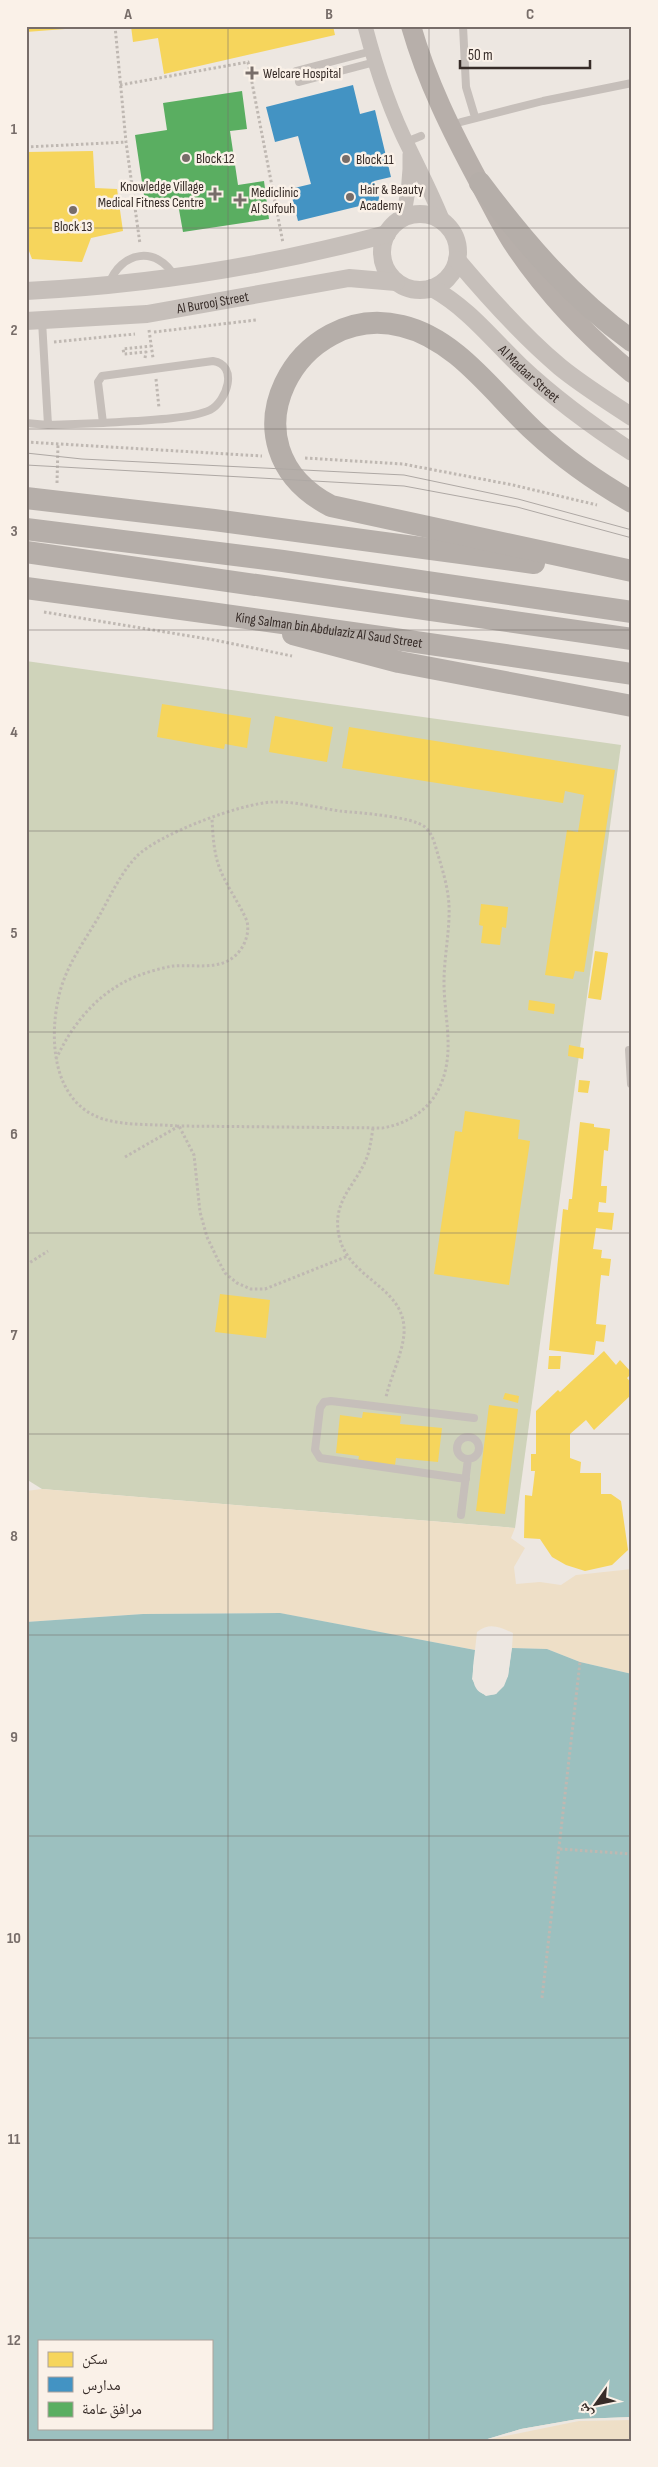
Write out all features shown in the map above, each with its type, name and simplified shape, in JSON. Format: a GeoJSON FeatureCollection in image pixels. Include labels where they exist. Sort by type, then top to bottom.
{"type":"FeatureCollection","features":[{"type":"Feature","properties":{"kind":"main road"},"geometry":{"type":"LineString","coordinates":[[411,26],[434,94],[455,140],[512,241],[536,275],[581,328],[632,373]]}},
{"type":"Feature","properties":{"kind":"main road"},"geometry":{"type":"LineString","coordinates":[[480,183],[512,226],[548,267],[586,304],[632,341]]}},
{"type":"Feature","properties":{"kind":"main road"},"geometry":{"type":"LineString","coordinates":[[632,502],[608,489],[571,462],[516,414],[452,350],[418,330],[382,323],[363,325],[337,333],[313,347],[300,360],[281,392],[275,428],[277,447],[281,457],[292,476],[303,488],[330,506],[632,572]]}},
{"type":"Feature","properties":{"kind":"main road"},"geometry":{"type":"LineString","coordinates":[[26,498],[223,521],[632,576]]}},
{"type":"Feature","properties":{"kind":"main road"},"geometry":{"type":"LineString","coordinates":[[26,529],[283,561],[632,612]]}},
{"type":"Feature","properties":{"kind":"main road"},"geometry":{"type":"LineString","coordinates":[[26,552],[632,639]]}},
{"type":"Feature","properties":{"kind":"main road","name":"King Salman bin Abdulaziz Al Saud Street"},"geometry":{"type":"LineString","coordinates":[[26,588],[247,619],[324,627],[632,674]]}},
{"type":"Feature","properties":{"kind":"main road"},"geometry":{"type":"LineString","coordinates":[[247,619],[322,643],[398,662],[632,706]]}},
{"type":"Feature","properties":{"kind":"street"},"geometry":{"type":"LineString","coordinates":[[365,26],[373,57],[408,146],[431,190],[444,224],[456,240],[457,260],[452,272],[443,282],[432,288],[420,290],[408,288],[396,282],[389,275],[382,255],[386,234],[402,219],[408,197],[411,173],[408,146]]}},
{"type":"Feature","properties":{"kind":"street"},"geometry":{"type":"LineString","coordinates":[[402,219],[424,215],[444,224]]}},
{"type":"Feature","properties":{"kind":"street","name":"Al Burooj Street"},"geometry":{"type":"LineString","coordinates":[[26,291],[176,278],[286,259],[386,234]]}},
{"type":"Feature","properties":{"kind":"street","name":"Al Madaar Street"},"geometry":{"type":"LineString","coordinates":[[457,260],[489,298],[530,340],[561,368],[632,417]]}},
{"type":"Feature","properties":{"kind":"street","name":"Al Burooj Street"},"geometry":{"type":"LineString","coordinates":[[34,321],[147,314],[349,278],[396,282]]}},
{"type":"Feature","properties":{"kind":"street","name":"Al Madaar Street"},"geometry":{"type":"LineString","coordinates":[[432,288],[451,299],[468,313],[519,365],[556,398],[632,452]]}},
{"type":"Feature","properties":{"kind":"lane"},"geometry":{"type":"LineString","coordinates":[[463,26],[466,87],[474,116]]}},
{"type":"Feature","properties":{"kind":"lane"},"geometry":{"type":"LineString","coordinates":[[296,70],[373,57]]}},
{"type":"Feature","properties":{"kind":"lane"},"geometry":{"type":"LineString","coordinates":[[299,82],[373,57]]}},
{"type":"Feature","properties":{"kind":"lane"},"geometry":{"type":"LineString","coordinates":[[461,122],[474,116],[632,82]]}},
{"type":"Feature","properties":{"kind":"lane"},"geometry":{"type":"LineString","coordinates":[[408,146],[421,136]]}},
{"type":"Feature","properties":{"kind":"lane"},"geometry":{"type":"LineString","coordinates":[[109,285],[113,274],[120,264],[130,258],[142,256],[163,261],[176,278]]}},
{"type":"Feature","properties":{"kind":"lane"},"geometry":{"type":"LineString","coordinates":[[34,321],[48,425]]}},
{"type":"Feature","properties":{"kind":"lane"},"geometry":{"type":"LineString","coordinates":[[26,422],[48,425],[103,423],[160,418],[210,410],[223,397],[229,376],[227,368],[221,362],[213,361],[105,375],[99,378],[103,423]]}},
{"type":"Feature","properties":{"kind":"lane"},"geometry":{"type":"LineString","coordinates":[[629,1050],[631,1084],[632,1082]]}},
{"type":"Feature","properties":{"kind":"lane"},"geometry":{"type":"LineString","coordinates":[[466,1479],[324,1458],[316,1453],[320,1408],[324,1402],[330,1401],[474,1418]]}},
{"type":"Feature","properties":{"kind":"lane"},"geometry":{"type":"LineString","coordinates":[[461,1515],[468,1459]]}},
{"type":"Feature","properties":{"kind":"path"},"geometry":{"type":"LineString","coordinates":[[115,26],[126,142],[142,256]]}},
{"type":"Feature","properties":{"kind":"path"},"geometry":{"type":"LineString","coordinates":[[120,85],[248,62],[286,259]]}},
{"type":"Feature","properties":{"kind":"path"},"geometry":{"type":"LineString","coordinates":[[26,147],[126,142]]}},
{"type":"Feature","properties":{"kind":"path"},"geometry":{"type":"LineString","coordinates":[[137,359],[146,358],[146,352],[124,354],[123,349],[151,346],[160,418]]}},
{"type":"Feature","properties":{"kind":"path"},"geometry":{"type":"LineString","coordinates":[[26,442],[403,464],[513,485],[604,507]]}},
{"type":"Feature","properties":{"kind":"path"},"geometry":{"type":"LineString","coordinates":[[57,502],[58,444]]}},
{"type":"Feature","properties":{"kind":"path"},"geometry":{"type":"LineString","coordinates":[[288,802],[369,813],[418,823],[430,834],[437,851],[448,895],[444,983],[449,1035],[449,1059],[440,1087],[424,1109],[401,1124],[372,1128],[179,1126],[115,1122],[95,1116],[85,1110],[70,1095],[63,1084],[56,1060],[56,1015],[64,977],[70,963],[125,871],[138,854],[150,845],[212,819],[246,806],[288,802]]}},
{"type":"Feature","properties":{"kind":"path"},"geometry":{"type":"LineString","coordinates":[[56,1060],[75,1025],[102,996],[118,985],[154,970],[174,966],[199,967],[224,963],[238,952],[243,945],[248,928],[247,921],[217,862],[212,819]]}},
{"type":"Feature","properties":{"kind":"path"},"geometry":{"type":"LineString","coordinates":[[125,1157],[179,1126]]}},
{"type":"Feature","properties":{"kind":"path"},"geometry":{"type":"LineString","coordinates":[[179,1126],[194,1154],[200,1212],[207,1237],[226,1273],[237,1283],[251,1289],[265,1289],[348,1256]]}},
{"type":"Feature","properties":{"kind":"path"},"geometry":{"type":"LineString","coordinates":[[372,1128],[369,1151],[365,1162],[346,1191],[339,1212],[339,1235],[348,1256],[362,1274],[389,1295],[401,1314],[404,1325],[402,1345],[392,1373],[384,1407]]}},
{"type":"Feature","properties":{"kind":"path"},"geometry":{"type":"LineString","coordinates":[[26,1265],[48,1251]]}},
{"type":"Feature","properties":{"kind":"path"},"geometry":{"type":"LineString","coordinates":[[542,1998],[580,1662]]}},
{"type":"Feature","properties":{"kind":"path"},"geometry":{"type":"LineString","coordinates":[[560,1849],[632,1854]]}},
{"type":"Feature","properties":{"kind":"green space"},"geometry":{"type":"Polygon","coordinates":[[[26,661],[621,745],[515,1528],[42,1489],[26,1479],[26,661]]]}},
{"type":"Feature","properties":{"kind":"sand"},"geometry":{"type":"Polygon","coordinates":[[[42,1489],[515,1528],[511,1538],[525,1548],[514,1567],[516,1584],[540,1582],[561,1585],[576,1575],[632,1569],[632,1674],[580,1662],[547,1649],[512,1648],[513,1633],[495,1626],[486,1627],[477,1632],[475,1650],[279,1613],[143,1614],[26,1622],[26,1491],[42,1489]]]}},
{"type":"Feature","properties":{"kind":"sand"},"geometry":{"type":"Polygon","coordinates":[[[632,2417],[632,2441],[481,2441],[521,2429],[578,2419],[632,2417]]]}},
{"type":"Feature","properties":{"kind":"water"},"geometry":{"type":"Polygon","coordinates":[[[280,1613],[475,1650],[474,1681],[480,1692],[486,1694],[496,1694],[508,1676],[512,1648],[547,1649],[580,1662],[632,1674],[632,2417],[578,2419],[521,2429],[481,2441],[26,2441],[26,1622],[143,1614],[280,1613]]]}},
{"type":"Feature","properties":{"kind":"pier"},"geometry":{"type":"Polygon","coordinates":[[[512,1645],[508,1676],[504,1686],[496,1694],[486,1696],[479,1691],[472,1679],[476,1648],[474,1678],[481,1690],[487,1693],[494,1692],[501,1685],[512,1645]]]}},
{"type":"Feature","properties":{"kind":"pier"},"geometry":{"type":"Polygon","coordinates":[[[632,2417],[632,2420],[579,2421],[481,2441],[521,2429],[578,2419],[632,2417]]]}},
{"type":"Feature","properties":{"kind":"building: سكن"},"geometry":{"type":"Polygon","coordinates":[[[26,26],[78,26],[78,28],[26,32],[26,26]]]}},
{"type":"Feature","properties":{"kind":"building: سكن"},"geometry":{"type":"Polygon","coordinates":[[[131,26],[333,26],[335,35],[164,74],[158,38],[133,42],[131,26]]]}},
{"type":"Feature","properties":{"kind":"building: سكن","name":"Block 13"},"geometry":{"type":"Polygon","coordinates":[[[93,151],[95,188],[117,189],[123,231],[91,238],[82,262],[32,259],[29,251],[26,250],[26,152],[93,151]]]}},
{"type":"Feature","properties":{"kind":"building: سكن"},"geometry":{"type":"Polygon","coordinates":[[[162,704],[251,718],[247,748],[225,744],[224,749],[157,737],[162,704]]]}},
{"type":"Feature","properties":{"kind":"building: سكن"},"geometry":{"type":"Polygon","coordinates":[[[275,716],[333,727],[327,762],[269,752],[275,716]]]}},
{"type":"Feature","properties":{"kind":"building: سكن"},"geometry":{"type":"Polygon","coordinates":[[[349,727],[615,770],[584,972],[575,971],[573,979],[545,975],[567,830],[578,832],[584,795],[565,791],[563,803],[342,768],[349,727]]]}},
{"type":"Feature","properties":{"kind":"building: سكن"},"geometry":{"type":"Polygon","coordinates":[[[481,904],[508,907],[506,928],[502,927],[500,945],[481,943],[483,926],[479,925],[481,904]]]}},
{"type":"Feature","properties":{"kind":"building: سكن"},"geometry":{"type":"Polygon","coordinates":[[[595,951],[608,953],[601,1000],[588,998],[595,951]]]}},
{"type":"Feature","properties":{"kind":"building: سكن"},"geometry":{"type":"Polygon","coordinates":[[[529,1000],[555,1004],[554,1014],[528,1010],[529,1000]]]}},
{"type":"Feature","properties":{"kind":"building: سكن"},"geometry":{"type":"Polygon","coordinates":[[[569,1045],[584,1048],[583,1059],[568,1056],[569,1045]]]}},
{"type":"Feature","properties":{"kind":"building: سكن"},"geometry":{"type":"Polygon","coordinates":[[[579,1080],[590,1081],[588,1093],[578,1092],[579,1080]]]}},
{"type":"Feature","properties":{"kind":"building: سكن"},"geometry":{"type":"Polygon","coordinates":[[[465,1111],[520,1120],[518,1139],[530,1141],[509,1285],[434,1274],[455,1131],[462,1132],[465,1111]]]}},
{"type":"Feature","properties":{"kind":"building: سكن"},"geometry":{"type":"Polygon","coordinates":[[[580,1122],[594,1124],[594,1127],[610,1129],[608,1151],[604,1150],[601,1186],[607,1186],[606,1203],[599,1202],[598,1212],[614,1213],[612,1230],[596,1228],[593,1249],[602,1250],[601,1258],[611,1259],[609,1276],[601,1275],[596,1324],[606,1325],[604,1342],[596,1341],[594,1355],[549,1350],[563,1209],[568,1210],[569,1199],[572,1199],[580,1122]]]}},
{"type":"Feature","properties":{"kind":"building: سكن"},"geometry":{"type":"Polygon","coordinates":[[[220,1294],[270,1300],[266,1338],[215,1332],[220,1294]]]}},
{"type":"Feature","properties":{"kind":"building: سكن"},"geometry":{"type":"Polygon","coordinates":[[[604,1351],[616,1365],[620,1360],[632,1373],[627,1378],[632,1384],[632,1394],[594,1430],[586,1420],[570,1434],[570,1458],[581,1462],[580,1473],[601,1473],[601,1494],[611,1494],[621,1501],[628,1550],[612,1565],[585,1571],[566,1565],[552,1557],[540,1539],[524,1538],[525,1495],[532,1496],[535,1471],[531,1471],[531,1454],[536,1454],[536,1411],[558,1390],[560,1392],[604,1351]]]}},
{"type":"Feature","properties":{"kind":"building: سكن"},"geometry":{"type":"Polygon","coordinates":[[[549,1356],[561,1356],[560,1369],[548,1369],[549,1356]]]}},
{"type":"Feature","properties":{"kind":"building: سكن"},"geometry":{"type":"Polygon","coordinates":[[[505,1393],[519,1396],[518,1403],[503,1399],[505,1393]]]}},
{"type":"Feature","properties":{"kind":"building: سكن"},"geometry":{"type":"Polygon","coordinates":[[[489,1405],[518,1409],[505,1514],[476,1511],[489,1405]]]}},
{"type":"Feature","properties":{"kind":"building: سكن"},"geometry":{"type":"Polygon","coordinates":[[[363,1412],[401,1416],[400,1424],[442,1428],[438,1462],[396,1458],[395,1465],[358,1461],[359,1456],[336,1453],[340,1415],[362,1418],[363,1412]]]}},
{"type":"Feature","properties":{"kind":"building: مدارس","name":"Block 11"},"geometry":{"type":"Polygon","coordinates":[[[353,85],[360,114],[375,110],[391,177],[374,181],[380,201],[298,221],[290,189],[311,184],[298,136],[275,142],[266,107],[353,85]]]}},
{"type":"Feature","properties":{"kind":"building: مرافق عامة","name":"Block 12"},"geometry":{"type":"Polygon","coordinates":[[[242,91],[247,129],[230,131],[238,185],[264,181],[269,219],[183,232],[178,204],[146,209],[135,135],[167,130],[163,103],[242,91]]]}},
{"type":"Feature","properties":{"kind":"tram line"},"geometry":{"type":"LineString","coordinates":[[26,453],[82,459],[404,475],[518,499],[632,530]]}},
{"type":"Feature","properties":{"kind":"tram line"},"geometry":{"type":"LineString","coordinates":[[26,465],[404,486],[517,507],[632,538]]}},
{"type":"Feature","properties":{"kind":"place","name":"Welcare Hospital"},"geometry":{"type":"Point","coordinates":[252,73]}},
{"type":"Feature","properties":{"kind":"place","name":"Block 12"},"geometry":{"type":"Point","coordinates":[186,158]}},
{"type":"Feature","properties":{"kind":"place","name":"Block 11"},"geometry":{"type":"Point","coordinates":[346,159]}},
{"type":"Feature","properties":{"kind":"place","name":"Knowledge Village Medical Fitness Centre"},"geometry":{"type":"Point","coordinates":[215,194]}},
{"type":"Feature","properties":{"kind":"place","name":"Hair & Beauty Academy"},"geometry":{"type":"Point","coordinates":[350,197]}},
{"type":"Feature","properties":{"kind":"place","name":"Mediclinic Al Sufouh"},"geometry":{"type":"Point","coordinates":[240,200]}},
{"type":"Feature","properties":{"kind":"place","name":"Block 13"},"geometry":{"type":"Point","coordinates":[73,210]}}]}
